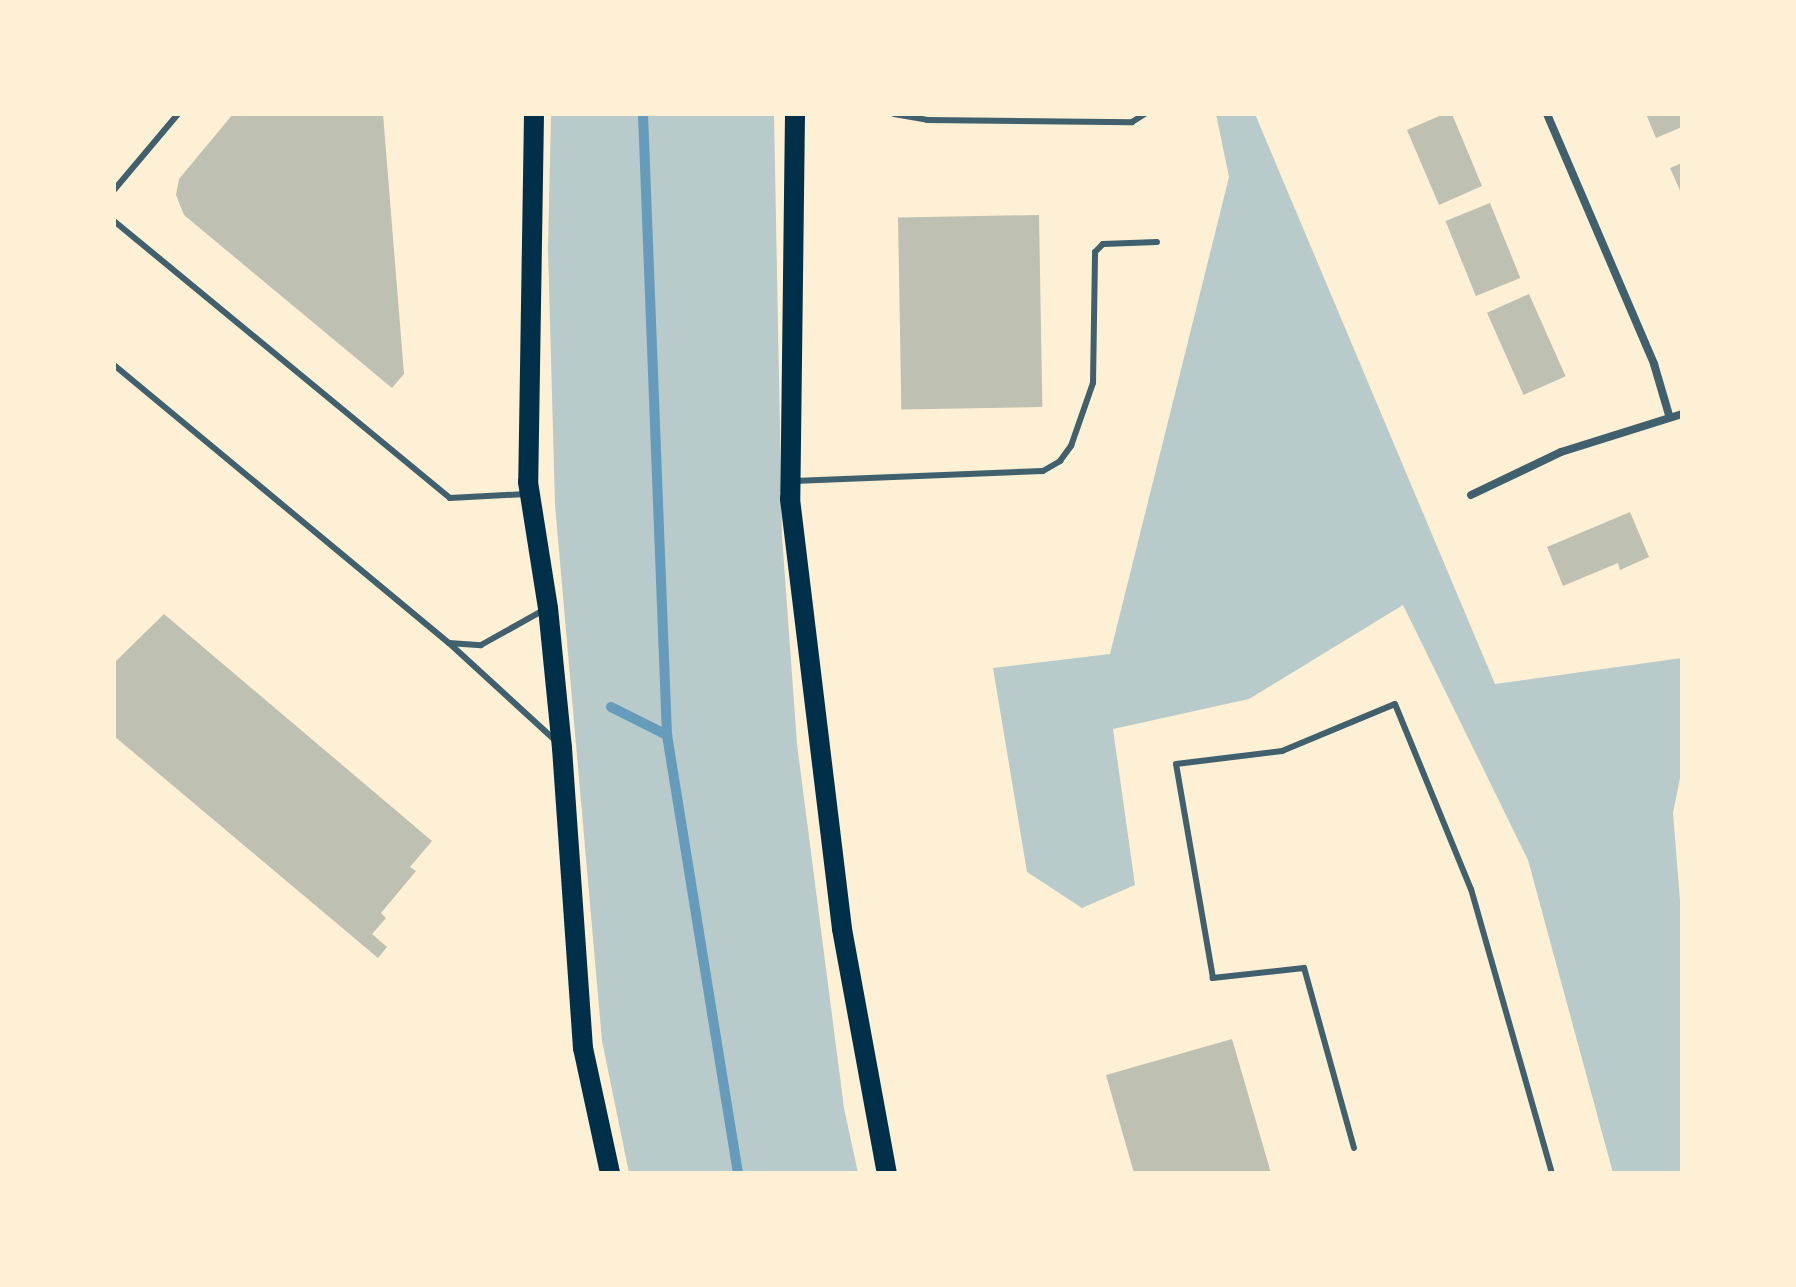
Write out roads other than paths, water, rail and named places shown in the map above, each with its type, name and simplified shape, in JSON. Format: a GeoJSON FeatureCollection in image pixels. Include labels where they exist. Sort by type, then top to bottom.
{"type":"FeatureCollection","features":[{"type":"Feature","properties":{"kind":"main road"},"geometry":{"type":"LineString","coordinates":[[534,114],[530,494],[548,608],[562,748],[583,1048],[610,1173]]}},
{"type":"Feature","properties":{"kind":"main road"},"geometry":{"type":"LineString","coordinates":[[795,114],[790,482],[842,929],[887,1173]]}},
{"type":"Feature","properties":{"kind":"street"},"geometry":{"type":"LineString","coordinates":[[1547,114],[1654,364],[1669,415]]}},
{"type":"Feature","properties":{"kind":"street"},"geometry":{"type":"LineString","coordinates":[[1471,495],[1561,452],[1669,415],[1682,414]]}},
{"type":"Feature","properties":{"kind":"lane"},"geometry":{"type":"LineString","coordinates":[[114,190],[178,114]]}},
{"type":"Feature","properties":{"kind":"lane"},"geometry":{"type":"LineString","coordinates":[[894,114],[927,120],[1132,122],[1145,114]]}},
{"type":"Feature","properties":{"kind":"lane"},"geometry":{"type":"LineString","coordinates":[[114,221],[450,498],[530,494]]}},
{"type":"Feature","properties":{"kind":"lane"},"geometry":{"type":"LineString","coordinates":[[790,482],[1043,471],[1060,461],[1071,446],[1093,383],[1095,252],[1103,244],[1157,242]]}},
{"type":"Feature","properties":{"kind":"lane"},"geometry":{"type":"LineString","coordinates":[[114,365],[449,643],[562,748]]}},
{"type":"Feature","properties":{"kind":"lane"},"geometry":{"type":"LineString","coordinates":[[449,643],[481,645],[548,608]]}},
{"type":"Feature","properties":{"kind":"lane"},"geometry":{"type":"LineString","coordinates":[[1354,1148],[1304,968],[1213,978],[1176,764],[1282,751],[1395,704],[1471,889],[1552,1173]]}},
{"type":"Feature","properties":{"kind":"waterway"},"geometry":{"type":"LineString","coordinates":[[643,114],[667,735],[738,1173]]}},
{"type":"Feature","properties":{"kind":"waterway"},"geometry":{"type":"LineString","coordinates":[[611,707],[667,735]]}}]}
